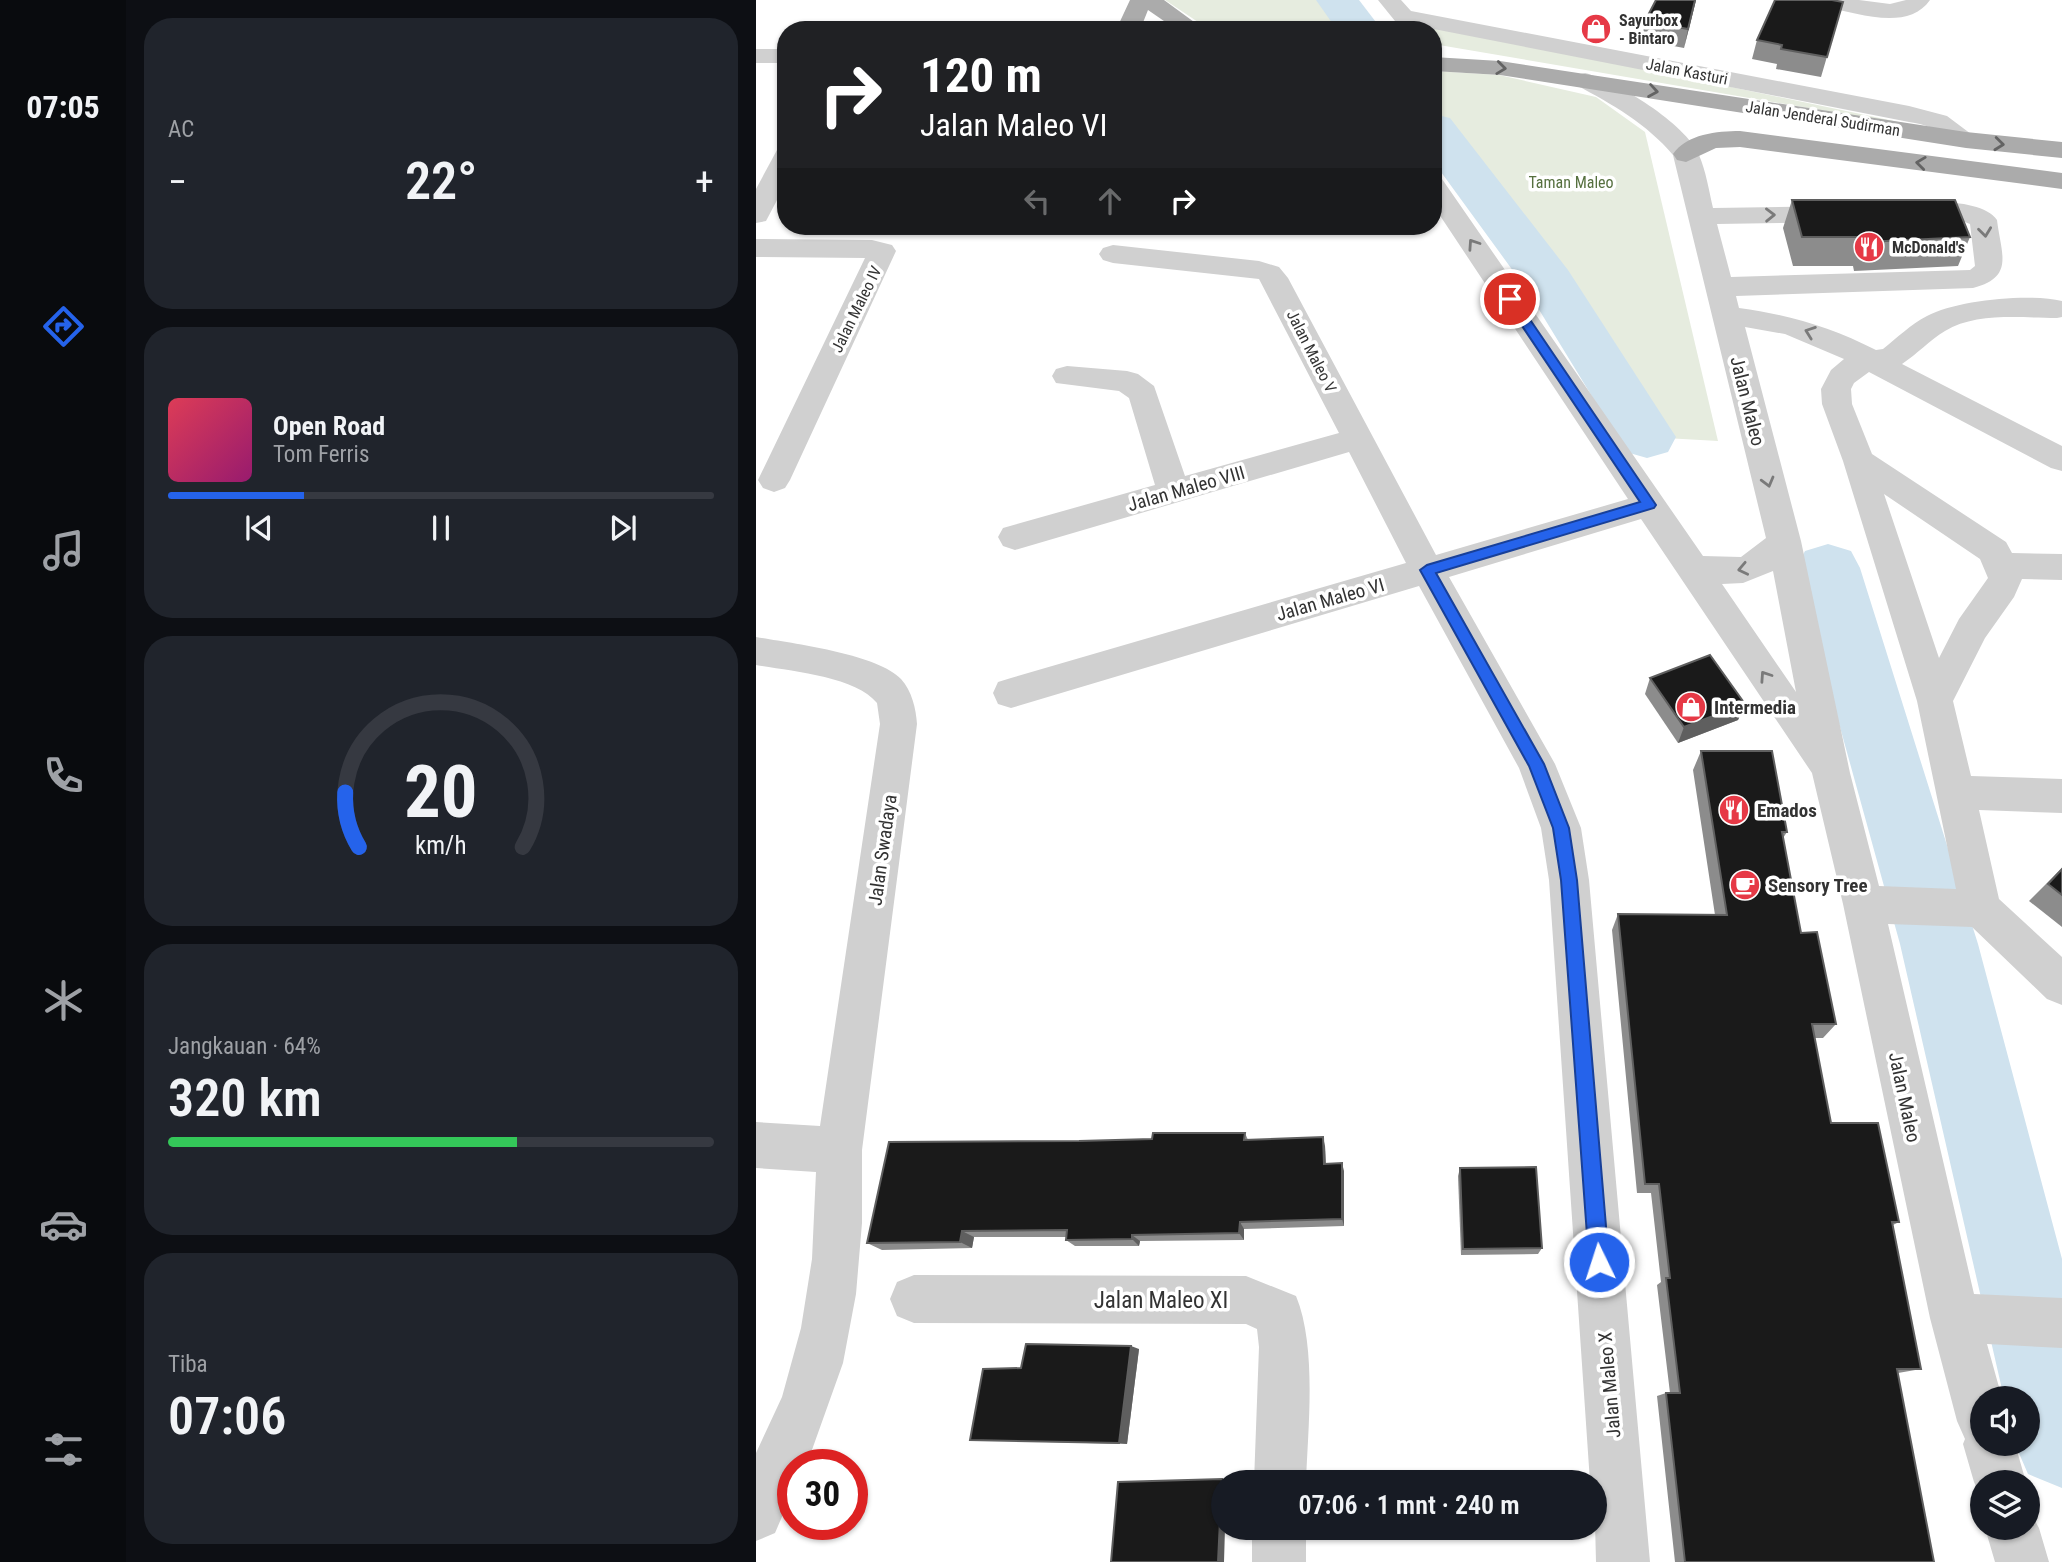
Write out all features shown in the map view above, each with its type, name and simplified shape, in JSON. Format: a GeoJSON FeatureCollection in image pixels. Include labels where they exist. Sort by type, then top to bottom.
{"type":"FeatureCollection","features":[{"type":"Feature","properties":{"kind":"main road"},"geometry":{"type":"LineString","coordinates":[[1132,21],[1141,0]]}},
{"type":"Feature","properties":{"kind":"main road"},"geometry":{"type":"LineString","coordinates":[[1149,0],[1179,21]]}},
{"type":"Feature","properties":{"kind":"main road","name":"Jalan Jenderal Sudirman"},"geometry":{"type":"LineString","coordinates":[[1442,64],[1500,68],[1966,140],[2062,150]]}},
{"type":"Feature","properties":{"kind":"main road"},"geometry":{"type":"LineString","coordinates":[[1740,139],[1729,122],[1734,113],[1745,106]]}},
{"type":"Feature","properties":{"kind":"main road","name":"Jalan Jenderal Sudirman"},"geometry":{"type":"LineString","coordinates":[[1686,154],[1701,142],[1715,138],[1740,139],[2062,181]]}},
{"type":"Feature","properties":{"kind":"street"},"geometry":{"type":"LineString","coordinates":[[1826,0],[1897,12],[1911,9],[1919,0]]}},
{"type":"Feature","properties":{"kind":"street","name":"Jalan Kasturi"},"geometry":{"type":"LineString","coordinates":[[1401,15],[1432,21]]}},
{"type":"Feature","properties":{"kind":"street","name":"Jalan Kasturi"},"geometry":{"type":"LineString","coordinates":[[1442,23],[1909,114],[1938,121],[1966,140]]}},
{"type":"Feature","properties":{"kind":"street"},"geometry":{"type":"LineString","coordinates":[[756,56],[777,56]]}},
{"type":"Feature","properties":{"kind":"street","name":"Jalan Maleo"},"geometry":{"type":"LineString","coordinates":[[1586,80],[1652,119],[1671,135],[1686,154],[1784,541],[1831,773],[1879,905],[1974,1320],[1980,1386]]}},
{"type":"Feature","properties":{"kind":"street"},"geometry":{"type":"LineString","coordinates":[[756,160],[777,159]]}},
{"type":"Feature","properties":{"kind":"street"},"geometry":{"type":"LineString","coordinates":[[756,215],[777,174]]}},
{"type":"Feature","properties":{"kind":"street","name":"Jalan Maleo"},"geometry":{"type":"LineString","coordinates":[[1442,197],[1831,773]]}},
{"type":"Feature","properties":{"kind":"street"},"geometry":{"type":"LineString","coordinates":[[1702,216],[1966,212],[1983,220],[1989,266],[1984,275],[1972,279],[1723,301]]}},
{"type":"Feature","properties":{"kind":"street","name":"Jalan Maleo IV"},"geometry":{"type":"LineString","coordinates":[[756,248],[872,248],[882,251],[774,480]]}},
{"type":"Feature","properties":{"kind":"street","name":"Jalan Maleo V"},"geometry":{"type":"LineString","coordinates":[[1113,254],[1269,273],[1274,278],[1427,570]]}},
{"type":"Feature","properties":{"kind":"street"},"geometry":{"type":"LineString","coordinates":[[1723,301],[1838,342],[1871,362],[2062,460]]}},
{"type":"Feature","properties":{"kind":"street"},"geometry":{"type":"LineString","coordinates":[[1965,908],[1956,792],[1935,701],[1859,461],[1837,404],[1836,389],[1842,377],[1854,366],[1902,351],[1934,324],[1951,316],[1999,308],[2060,314]]}},
{"type":"Feature","properties":{"kind":"street"},"geometry":{"type":"LineString","coordinates":[[1067,376],[1127,381],[1143,393],[1174,492]]}},
{"type":"Feature","properties":{"kind":"street","name":"Jalan Maleo VIII"},"geometry":{"type":"LineString","coordinates":[[1015,537],[1357,439]]}},
{"type":"Feature","properties":{"kind":"street"},"geometry":{"type":"LineString","coordinates":[[1859,461],[1994,551],[2002,566],[2005,578],[2002,588],[1972,629],[1935,701]]}},
{"type":"Feature","properties":{"kind":"street","name":"Jalan Maleo VI"},"geometry":{"type":"LineString","coordinates":[[1012,693],[1649,505]]}},
{"type":"Feature","properties":{"kind":"street"},"geometry":{"type":"LineString","coordinates":[[1692,568],[1724,572],[1748,570],[1766,561],[1784,541]]}},
{"type":"Feature","properties":{"kind":"street"},"geometry":{"type":"LineString","coordinates":[[2002,566],[2062,567]]}},
{"type":"Feature","properties":{"kind":"street","name":"Jalan Maleo X"},"geometry":{"type":"LineString","coordinates":[[1427,570],[1536,764],[1561,828],[1569,880],[1623,1562]]}},
{"type":"Feature","properties":{"kind":"street","name":"Jalan Swadaya"},"geometry":{"type":"LineString","coordinates":[[756,651],[818,663],[865,677],[887,687],[899,711],[897,747],[839,1150],[841,1209],[834,1292],[820,1352],[794,1431],[756,1514]]}},
{"type":"Feature","properties":{"kind":"street"},"geometry":{"type":"LineString","coordinates":[[1956,792],[2062,796]]}},
{"type":"Feature","properties":{"kind":"street"},"geometry":{"type":"LineString","coordinates":[[1879,905],[1965,908],[2062,985]]}},
{"type":"Feature","properties":{"kind":"street"},"geometry":{"type":"LineString","coordinates":[[756,1145],[839,1150]]}},
{"type":"Feature","properties":{"kind":"street","name":"Jalan Maleo XI"},"geometry":{"type":"LineString","coordinates":[[914,1299],[1245,1300],[1279,1313],[1284,1347],[1280,1470]]}},
{"type":"Feature","properties":{"kind":"street"},"geometry":{"type":"LineString","coordinates":[[1974,1320],[2062,1323]]}},
{"type":"Feature","properties":{"kind":"street"},"geometry":{"type":"LineString","coordinates":[[1279,1540],[1279,1562]]}},
{"type":"Feature","properties":{"kind":"street"},"geometry":{"type":"LineString","coordinates":[[2016,1540],[2022,1562]]}},
{"type":"Feature","properties":{"kind":"green space"},"geometry":{"type":"Polygon","coordinates":[[[1165,0],[1339,0],[1355,21],[1196,21],[1165,0]]]}},
{"type":"Feature","properties":{"kind":"green space"},"geometry":{"type":"Polygon","coordinates":[[[1442,27],[1937,130],[1442,46],[1442,27]]]}},
{"type":"Feature","properties":{"kind":"green space","name":"Taman Maleo"},"geometry":{"type":"Polygon","coordinates":[[[1442,72],[1499,75],[1596,97],[1645,132],[1718,441],[1647,437],[1442,143],[1442,72]]]}},
{"type":"Feature","properties":{"kind":"building"},"geometry":{"type":"Polygon","coordinates":[[[1656,0],[1695,0],[1688,29],[1645,21],[1656,0]]]}},
{"type":"Feature","properties":{"kind":"building"},"geometry":{"type":"Polygon","coordinates":[[[1775,0],[1843,2],[1827,57],[1781,49],[1782,45],[1757,40],[1775,0]]]}},
{"type":"Feature","properties":{"kind":"building"},"geometry":{"type":"Polygon","coordinates":[[[1792,200],[1955,200],[1970,237],[1865,242],[1863,237],[1802,237],[1792,200]]]}},
{"type":"Feature","properties":{"kind":"building"},"geometry":{"type":"Polygon","coordinates":[[[1710,655],[1745,704],[1684,727],[1650,678],[1710,655]]]}},
{"type":"Feature","properties":{"kind":"building"},"geometry":{"type":"Polygon","coordinates":[[[1701,751],[1772,751],[1787,832],[1782,832],[1801,933],[1817,932],[1836,1024],[1812,1024],[1831,1123],[1878,1123],[1899,1222],[1892,1222],[1921,1369],[1897,1369],[1934,1562],[1685,1562],[1666,1393],[1680,1393],[1666,1278],[1670,1278],[1659,1184],[1645,1184],[1618,914],[1727,915],[1701,751]]]}},
{"type":"Feature","properties":{"kind":"building"},"geometry":{"type":"Polygon","coordinates":[[[2062,869],[2062,895],[2048,884],[2062,869]]]}},
{"type":"Feature","properties":{"kind":"building"},"geometry":{"type":"Polygon","coordinates":[[[1153,1133],[1245,1133],[1244,1140],[1323,1137],[1324,1164],[1342,1163],[1342,1219],[1240,1222],[1239,1233],[1132,1235],[1132,1239],[1066,1240],[1067,1230],[962,1231],[960,1242],[867,1243],[889,1142],[1152,1139],[1153,1133]]]}},
{"type":"Feature","properties":{"kind":"building"},"geometry":{"type":"Polygon","coordinates":[[[1536,1167],[1542,1248],[1463,1249],[1460,1168],[1536,1167]]]}},
{"type":"Feature","properties":{"kind":"building"},"geometry":{"type":"Polygon","coordinates":[[[1026,1344],[1131,1346],[1119,1443],[970,1440],[983,1369],[1021,1368],[1026,1344]]]}},
{"type":"Feature","properties":{"kind":"building"},"geometry":{"type":"Polygon","coordinates":[[[1211,1479],[1211,1540],[1219,1540],[1218,1562],[1111,1562],[1118,1482],[1211,1479]]]}},
{"type":"Feature","properties":{"kind":"waterway"},"geometry":{"type":"LineString","coordinates":[[1337,0],[1353,21]]}},
{"type":"Feature","properties":{"kind":"waterway"},"geometry":{"type":"LineString","coordinates":[[1442,140],[1549,282],[1647,437]]}},
{"type":"Feature","properties":{"kind":"waterway"},"geometry":{"type":"LineString","coordinates":[[1828,568],[1939,944],[2062,1440]]}},
{"type":"Feature","properties":{"kind":"place","name":"Sayurbox - Bintaro"},"geometry":{"type":"Point","coordinates":[1596,29]}},
{"type":"Feature","properties":{"kind":"place","name":"McDonald's"},"geometry":{"type":"Point","coordinates":[1869,247]}},
{"type":"Feature","properties":{"kind":"place","name":"Intermedia"},"geometry":{"type":"Point","coordinates":[1691,707]}},
{"type":"Feature","properties":{"kind":"place","name":"Emados"},"geometry":{"type":"Point","coordinates":[1734,810]}},
{"type":"Feature","properties":{"kind":"place","name":"Sensory Tree"},"geometry":{"type":"Point","coordinates":[1745,885]}},
{"type":"Feature","properties":{"kind":"route"},"geometry":{"type":"LineString","coordinates":[[1510,299],[1649,505],[1427,570],[1536,764],[1561,828],[1569,880],[1599,1262]]}}]}
